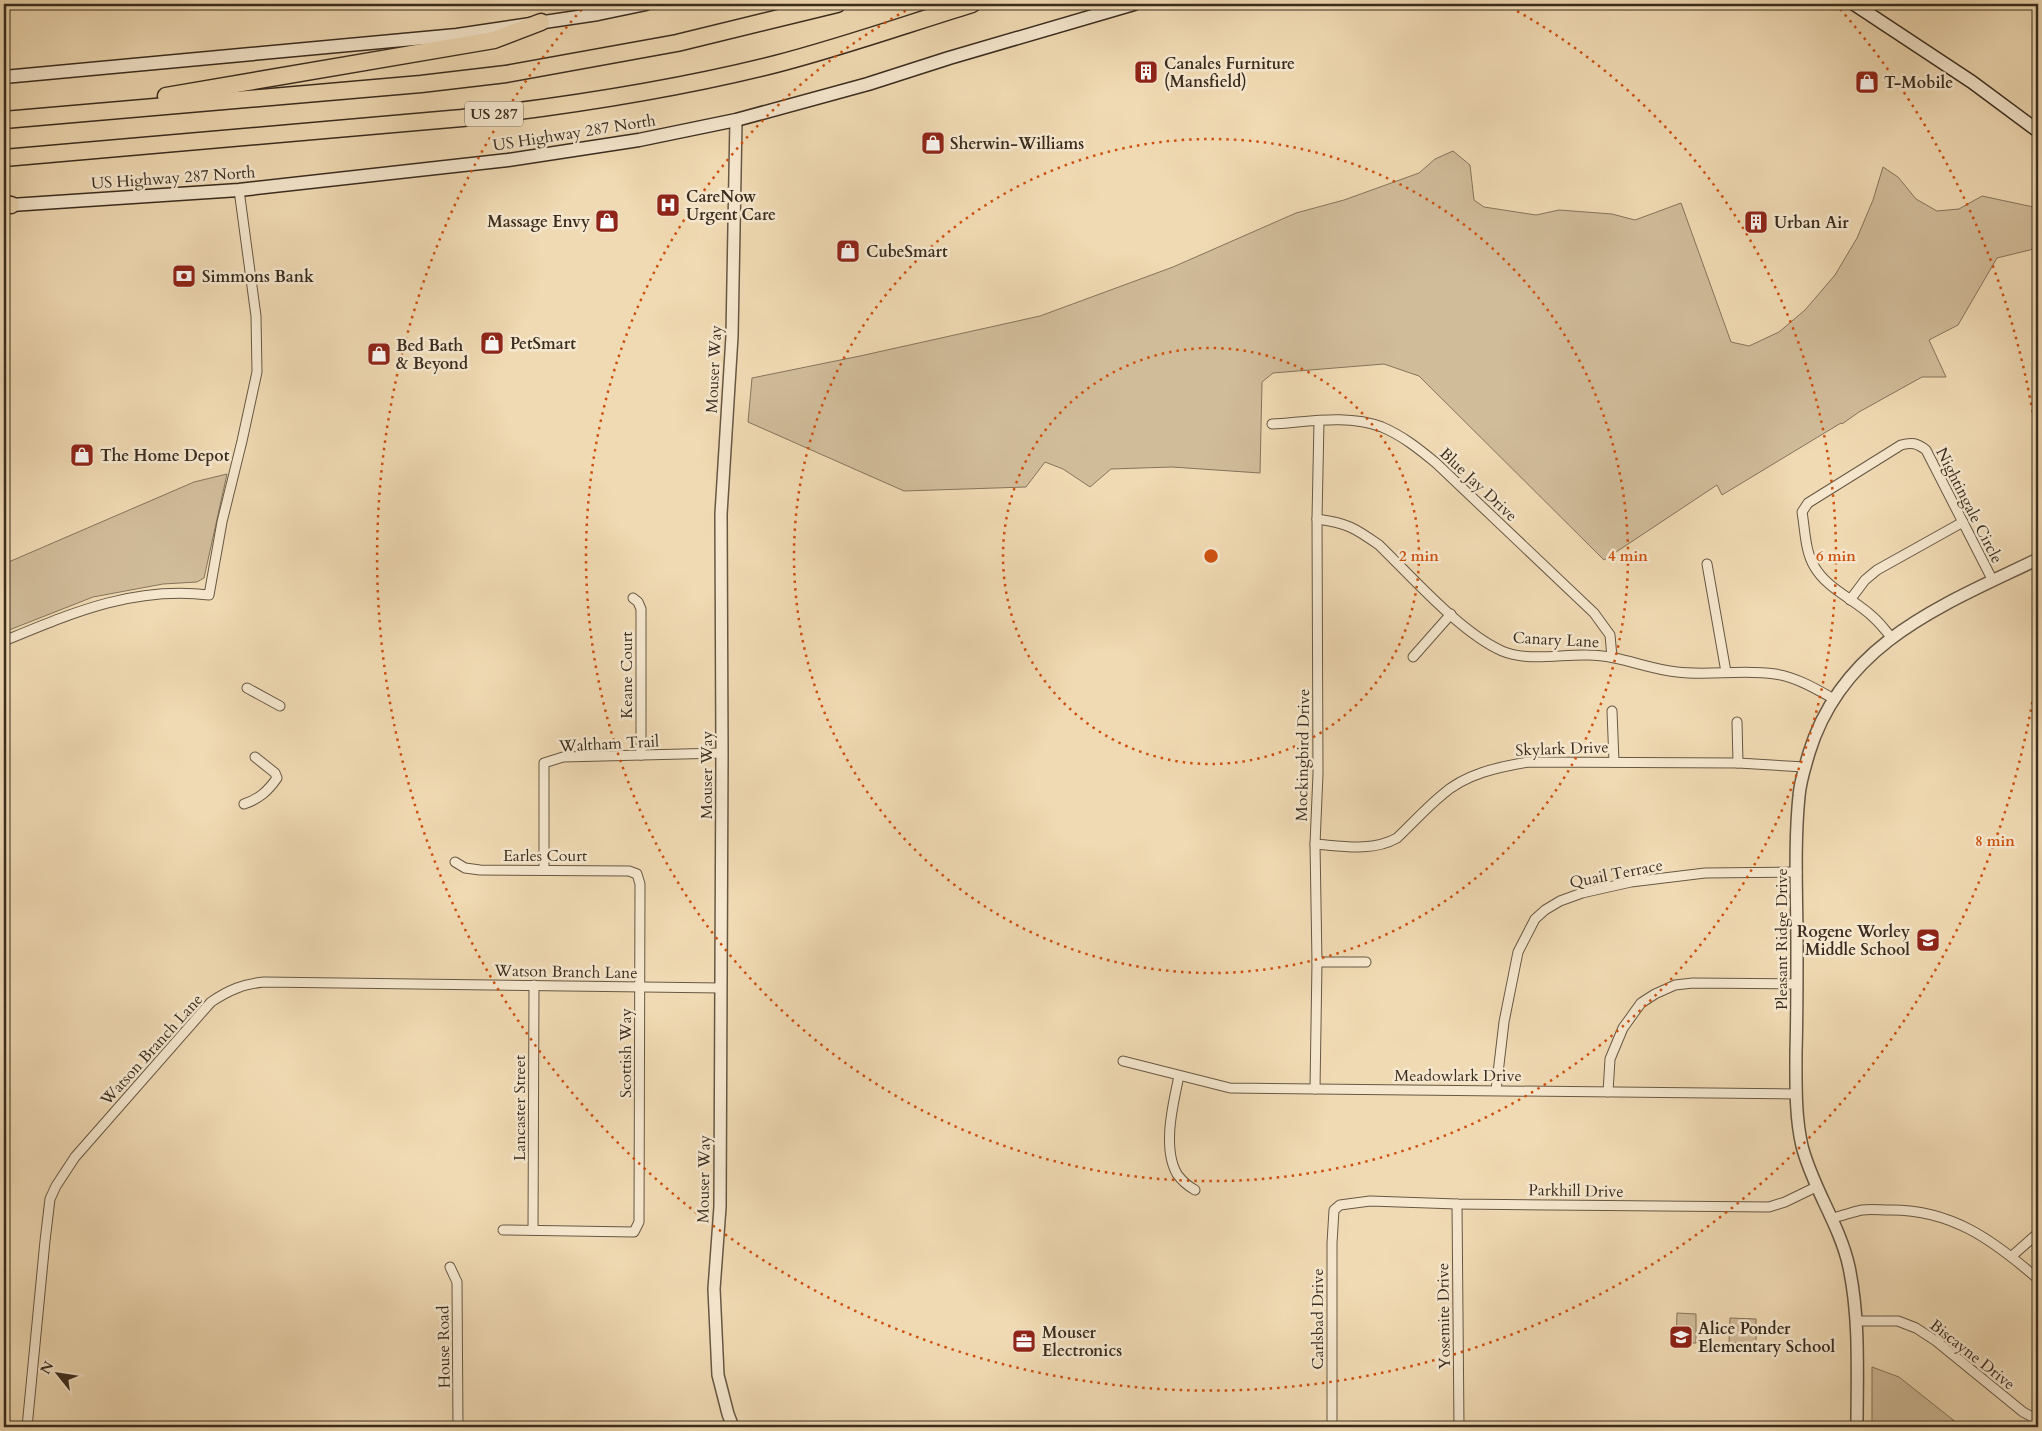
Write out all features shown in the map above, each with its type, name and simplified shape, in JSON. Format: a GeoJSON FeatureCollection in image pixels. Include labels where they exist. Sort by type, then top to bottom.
{"type":"FeatureCollection","features":[{"type":"Feature","properties":{"kind":"highway","name":"US 287"},"geometry":{"type":"LineString","coordinates":[[4,120],[421,84],[506,74],[677,43],[837,4]]}},
{"type":"Feature","properties":{"kind":"highway","name":"US 287"},"geometry":{"type":"LineString","coordinates":[[4,158],[526,111],[632,94],[777,63],[972,4]]}},
{"type":"Feature","properties":{"kind":"highway"},"geometry":{"type":"LineString","coordinates":[[4,120],[27,112],[118,103],[222,87],[494,40],[541,22]]}},
{"type":"Feature","properties":{"kind":"main road"},"geometry":{"type":"LineString","coordinates":[[4,77],[457,35],[646,4]]}},
{"type":"Feature","properties":{"kind":"main road","name":"US Highway 287 North"},"geometry":{"type":"LineString","coordinates":[[6,205],[239,190],[508,160],[639,140],[736,120],[868,84],[949,58],[1134,4]]}},
{"type":"Feature","properties":{"kind":"main road"},"geometry":{"type":"LineString","coordinates":[[1854,4],[1972,82],[2038,131]]}},
{"type":"Feature","properties":{"kind":"street","name":"Mouser Way"},"geometry":{"type":"LineString","coordinates":[[733,1427],[718,1375],[714,1289],[720,1207],[721,514],[732,336],[736,120]]}},
{"type":"Feature","properties":{"kind":"street"},"geometry":{"type":"LineString","coordinates":[[4,641],[80,610],[110,602],[168,592],[209,595],[222,522],[242,441],[256,372],[256,316],[239,190]]}},
{"type":"Feature","properties":{"kind":"street","name":"Blue Jay Drive"},"geometry":{"type":"LineString","coordinates":[[1272,424],[1352,420],[1381,427],[1412,443],[1436,463],[1594,613],[1610,635],[1612,657]]}},
{"type":"Feature","properties":{"kind":"street","name":"Mockingbird Drive"},"geometry":{"type":"LineString","coordinates":[[1315,1089],[1319,421]]}},
{"type":"Feature","properties":{"kind":"street","name":"Nightingale Circle"},"geometry":{"type":"LineString","coordinates":[[1891,637],[1872,616],[1826,580],[1813,564],[1802,512],[1808,504],[1901,445],[1911,442],[1920,445],[1926,450],[1993,581]]}},
{"type":"Feature","properties":{"kind":"street","name":"Canary Lane"},"geometry":{"type":"LineString","coordinates":[[1317,519],[1340,522],[1363,533],[1379,545],[1479,639],[1503,651],[1521,655],[1612,657],[1671,672],[1777,674],[1801,682],[1834,699]]}},
{"type":"Feature","properties":{"kind":"street"},"geometry":{"type":"LineString","coordinates":[[1850,600],[1865,580],[1877,570],[1963,522]]}},
{"type":"Feature","properties":{"kind":"street","name":"Pleasant Ridge Drive"},"geometry":{"type":"LineString","coordinates":[[1857,1427],[1856,1321],[1849,1266],[1832,1218],[1816,1187],[1802,1145],[1796,1094],[1799,794],[1813,742],[1834,699],[1868,657],[1915,620],[2038,559]]}},
{"type":"Feature","properties":{"kind":"street"},"geometry":{"type":"LineString","coordinates":[[1707,564],[1726,672]]}},
{"type":"Feature","properties":{"kind":"street","name":"Keane Court"},"geometry":{"type":"LineString","coordinates":[[633,598],[638,602],[641,609],[641,755]]}},
{"type":"Feature","properties":{"kind":"street"},"geometry":{"type":"LineString","coordinates":[[1413,657],[1451,614]]}},
{"type":"Feature","properties":{"kind":"street"},"geometry":{"type":"LineString","coordinates":[[247,688],[280,706]]}},
{"type":"Feature","properties":{"kind":"street"},"geometry":{"type":"LineString","coordinates":[[1612,711],[1614,762]]}},
{"type":"Feature","properties":{"kind":"street"},"geometry":{"type":"LineString","coordinates":[[1738,722],[1738,764]]}},
{"type":"Feature","properties":{"kind":"street","name":"Waltham Trail"},"geometry":{"type":"LineString","coordinates":[[544,870],[544,763],[563,757],[722,753]]}},
{"type":"Feature","properties":{"kind":"street"},"geometry":{"type":"LineString","coordinates":[[244,804],[255,800],[270,788],[277,778],[275,773],[255,757]]}},
{"type":"Feature","properties":{"kind":"street","name":"Skylark Drive"},"geometry":{"type":"LineString","coordinates":[[1315,844],[1362,848],[1390,842],[1397,838],[1443,794],[1467,778],[1498,767],[1528,762],[1738,764],[1805,767]]}},
{"type":"Feature","properties":{"kind":"street","name":"Earles Court"},"geometry":{"type":"LineString","coordinates":[[454,862],[472,870],[628,871],[637,874]]}},
{"type":"Feature","properties":{"kind":"street","name":"Quail Terrace"},"geometry":{"type":"LineString","coordinates":[[1496,1090],[1504,1022],[1518,952],[1536,919],[1545,910],[1560,901],[1582,892],[1631,882],[1705,873],[1797,872]]}},
{"type":"Feature","properties":{"kind":"street","name":"Scottish Way"},"geometry":{"type":"LineString","coordinates":[[533,1230],[634,1232],[640,1218],[640,884],[637,874]]}},
{"type":"Feature","properties":{"kind":"street"},"geometry":{"type":"LineString","coordinates":[[1317,962],[1366,962]]}},
{"type":"Feature","properties":{"kind":"street","name":"Watson Branch Lane"},"geometry":{"type":"LineString","coordinates":[[27,1427],[50,1198],[75,1157],[212,1002],[236,987],[264,982],[721,988]]}},
{"type":"Feature","properties":{"kind":"street"},"geometry":{"type":"LineString","coordinates":[[1608,1092],[1610,1060],[1623,1028],[1641,1002],[1654,994],[1676,985],[1693,983],[1797,984]]}},
{"type":"Feature","properties":{"kind":"street","name":"Lancaster Street"},"geometry":{"type":"LineString","coordinates":[[533,1230],[534,986]]}},
{"type":"Feature","properties":{"kind":"street","name":"Meadowlark Drive"},"geometry":{"type":"LineString","coordinates":[[1123,1061],[1230,1088],[1796,1094]]}},
{"type":"Feature","properties":{"kind":"street"},"geometry":{"type":"LineString","coordinates":[[1179,1076],[1171,1122],[1172,1159],[1178,1176],[1195,1190]]}},
{"type":"Feature","properties":{"kind":"street","name":"Parkhill Drive"},"geometry":{"type":"LineString","coordinates":[[1334,1210],[1340,1205],[1370,1201],[1457,1204],[1769,1207],[1785,1202],[1816,1187]]}},
{"type":"Feature","properties":{"kind":"street","name":"Yosemite Drive"},"geometry":{"type":"LineString","coordinates":[[1457,1204],[1459,1427]]}},
{"type":"Feature","properties":{"kind":"street"},"geometry":{"type":"LineString","coordinates":[[1832,1218],[1863,1210],[1906,1209],[1934,1214],[1962,1224],[1986,1237],[2012,1256],[2038,1279]]}},
{"type":"Feature","properties":{"kind":"street","name":"Carlsbad Drive"},"geometry":{"type":"LineString","coordinates":[[1332,1427],[1332,1243],[1334,1210]]}},
{"type":"Feature","properties":{"kind":"street"},"geometry":{"type":"LineString","coordinates":[[502,1230],[533,1230]]}},
{"type":"Feature","properties":{"kind":"street"},"geometry":{"type":"LineString","coordinates":[[2012,1256],[2038,1233]]}},
{"type":"Feature","properties":{"kind":"street","name":"House Road"},"geometry":{"type":"LineString","coordinates":[[450,1267],[457,1282],[458,1427]]}},
{"type":"Feature","properties":{"kind":"street","name":"Biscayne Drive"},"geometry":{"type":"LineString","coordinates":[[1856,1321],[1898,1322],[1916,1328],[1936,1341],[2023,1412],[2038,1420]]}},
{"type":"Feature","properties":{"kind":"shaded area"},"geometry":{"type":"Polygon","coordinates":[[[1453,151],[1470,165],[1474,200],[1484,207],[1536,215],[1559,210],[1612,214],[1635,220],[1681,203],[1731,342],[1749,346],[1779,332],[1805,310],[1835,275],[1857,238],[1873,200],[1883,167],[1898,177],[1916,199],[1937,211],[1959,209],[1982,196],[2038,208],[2038,248],[1997,258],[1958,325],[1929,340],[1946,377],[1922,377],[1859,412],[1722,495],[1717,485],[1604,560],[1419,376],[1384,364],[1273,373],[1262,382],[1260,473],[1172,467],[1111,469],[1090,487],[1063,469],[1045,462],[1026,487],[904,491],[748,422],[752,378],[1040,316],[1173,267],[1296,213],[1344,200],[1419,173],[1435,159],[1453,151]]]}},
{"type":"Feature","properties":{"kind":"shaded area"},"geometry":{"type":"Polygon","coordinates":[[[227,474],[204,578],[197,582],[163,584],[93,597],[4,632],[4,564],[194,482],[227,474]]]}},
{"type":"Feature","properties":{"kind":"shaded area"},"geometry":{"type":"Polygon","coordinates":[[[1677,1313],[1696,1314],[1696,1343],[1676,1343],[1677,1313]]]}},
{"type":"Feature","properties":{"kind":"shaded area"},"geometry":{"type":"Polygon","coordinates":[[[1730,1318],[1756,1319],[1756,1343],[1729,1343],[1730,1318]]]}},
{"type":"Feature","properties":{"kind":"shaded area"},"geometry":{"type":"Polygon","coordinates":[[[1872,1367],[1899,1377],[1962,1427],[1876,1427],[1872,1422],[1872,1367]]]}},
{"type":"Feature","properties":{"kind":"place","name":"Canales Furniture (Mansfield)"},"geometry":{"type":"Point","coordinates":[1146,72]}},
{"type":"Feature","properties":{"kind":"place","name":"T-Mobile"},"geometry":{"type":"Point","coordinates":[1867,82]}},
{"type":"Feature","properties":{"kind":"place","name":"Sherwin-Williams"},"geometry":{"type":"Point","coordinates":[933,143]}},
{"type":"Feature","properties":{"kind":"place","name":"CareNow Urgent Care"},"geometry":{"type":"Point","coordinates":[668,205]}},
{"type":"Feature","properties":{"kind":"place","name":"Massage Envy"},"geometry":{"type":"Point","coordinates":[607,221]}},
{"type":"Feature","properties":{"kind":"place","name":"Urban Air"},"geometry":{"type":"Point","coordinates":[1756,222]}},
{"type":"Feature","properties":{"kind":"place","name":"CubeSmart"},"geometry":{"type":"Point","coordinates":[848,251]}},
{"type":"Feature","properties":{"kind":"place","name":"Simmons Bank"},"geometry":{"type":"Point","coordinates":[184,276]}},
{"type":"Feature","properties":{"kind":"place","name":"PetSmart"},"geometry":{"type":"Point","coordinates":[492,343]}},
{"type":"Feature","properties":{"kind":"place","name":"Bed Bath & Beyond"},"geometry":{"type":"Point","coordinates":[379,354]}},
{"type":"Feature","properties":{"kind":"place","name":"The Home Depot"},"geometry":{"type":"Point","coordinates":[82,455]}},
{"type":"Feature","properties":{"kind":"place","name":"Rogene Worley Middle School"},"geometry":{"type":"Point","coordinates":[1928,940]}},
{"type":"Feature","properties":{"kind":"place","name":"Alice Ponder Elementary School"},"geometry":{"type":"Point","coordinates":[1681,1337]}},
{"type":"Feature","properties":{"kind":"place","name":"Mouser Electronics"},"geometry":{"type":"Point","coordinates":[1024,1341]}}]}
